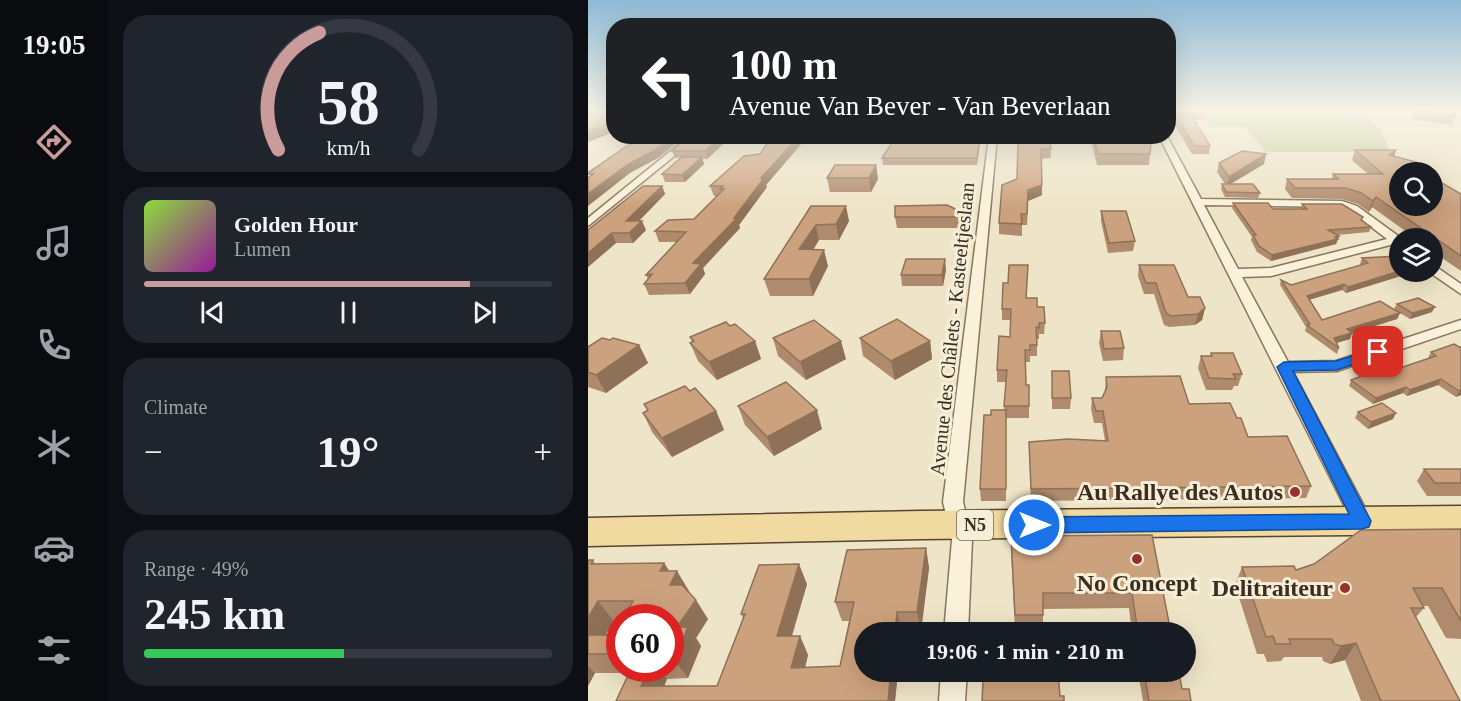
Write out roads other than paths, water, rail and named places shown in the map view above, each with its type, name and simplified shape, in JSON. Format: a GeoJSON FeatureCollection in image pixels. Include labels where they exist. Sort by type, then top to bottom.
{"type":"FeatureCollection","features":[{"type":"Feature","properties":{"kind":"main road","name":"N5"},"geometry":{"type":"LineString","coordinates":[[588,532],[959,525],[1461,520]]}},
{"type":"Feature","properties":{"kind":"street"},"geometry":{"type":"LineString","coordinates":[[588,223],[685,144]]}},
{"type":"Feature","properties":{"kind":"street","name":"Avenue des Châlets - Kasteeltjeslaan"},"geometry":{"type":"LineString","coordinates":[[957,622],[962,552],[959,525],[953,502],[992,144]]}},
{"type":"Feature","properties":{"kind":"street"},"geometry":{"type":"LineString","coordinates":[[1167,144],[1362,521]]}},
{"type":"Feature","properties":{"kind":"street"},"geometry":{"type":"LineString","coordinates":[[1197,202],[1342,204],[1353,208],[1389,235]]}},
{"type":"Feature","properties":{"kind":"street"},"geometry":{"type":"LineString","coordinates":[[1234,273],[1271,272],[1389,244]]}},
{"type":"Feature","properties":{"kind":"street"},"geometry":{"type":"LineString","coordinates":[[1443,276],[1461,290]]}},
{"type":"Feature","properties":{"kind":"street"},"geometry":{"type":"LineString","coordinates":[[1284,367],[1337,366],[1461,324]]}},
{"type":"Feature","properties":{"kind":"street"},"geometry":{"type":"LineString","coordinates":[[951,701],[953,682]]}},
{"type":"Feature","properties":{"kind":"place","name":"Au Rallye des Autos"},"geometry":{"type":"Point","coordinates":[1295,492]}},
{"type":"Feature","properties":{"kind":"place","name":"No Concept"},"geometry":{"type":"Point","coordinates":[1137,559]}},
{"type":"Feature","properties":{"kind":"place","name":"Delitraiteur"},"geometry":{"type":"Point","coordinates":[1345,588]}}]}
